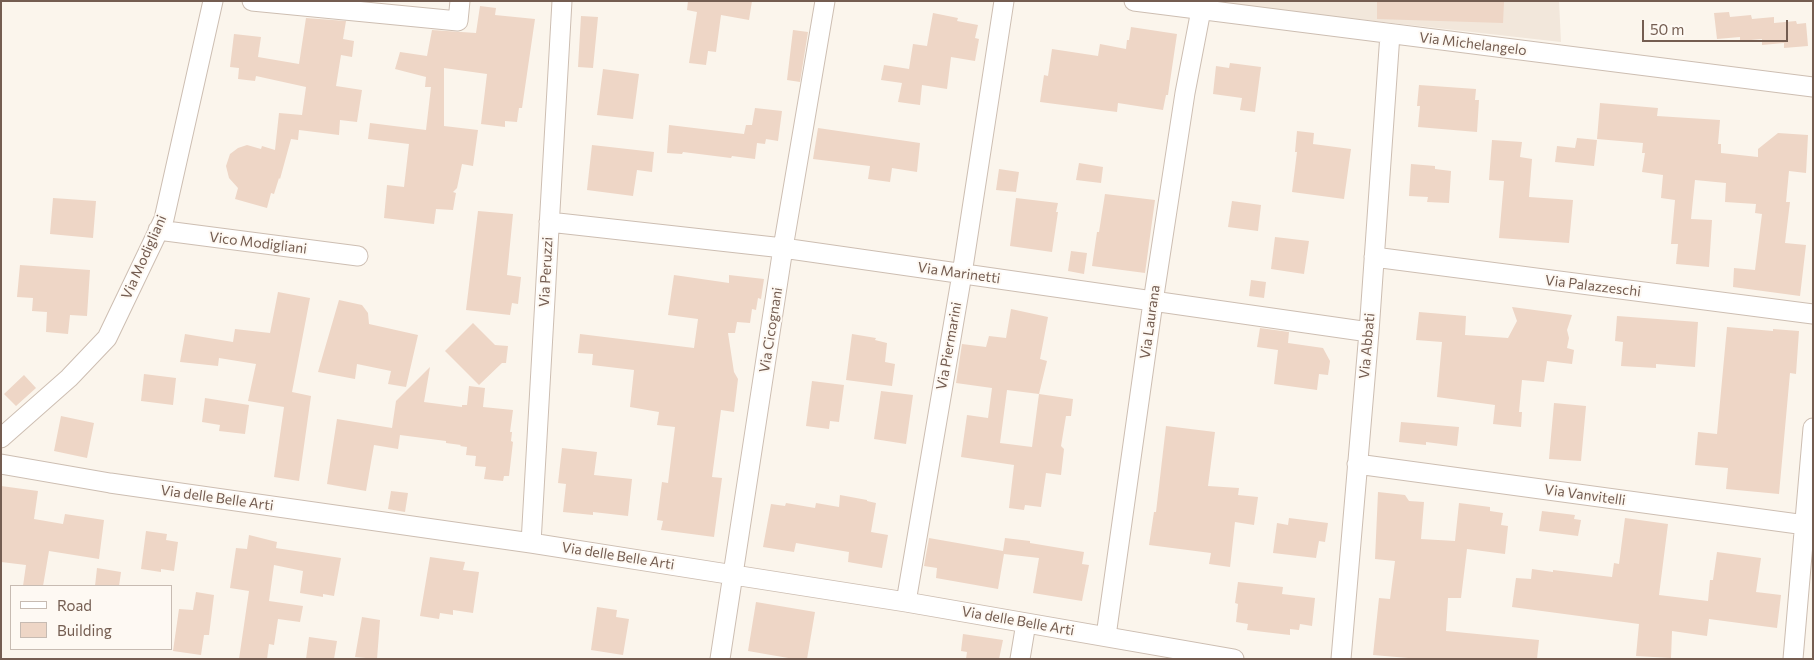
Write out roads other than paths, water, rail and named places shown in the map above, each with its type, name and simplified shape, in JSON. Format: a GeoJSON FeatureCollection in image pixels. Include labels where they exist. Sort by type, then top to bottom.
{"type":"FeatureCollection","features":[{"type":"Feature","properties":{"kind":"street","name":"Via Modigliani"},"geometry":{"type":"LineString","coordinates":[[1,438],[69,378],[107,338],[164,219],[213,1]]}},
{"type":"Feature","properties":{"kind":"street"},"geometry":{"type":"LineString","coordinates":[[252,1],[458,21],[460,1]]}},
{"type":"Feature","properties":{"kind":"street","name":"Via Peruzzi"},"geometry":{"type":"LineString","coordinates":[[532,543],[562,1]]}},
{"type":"Feature","properties":{"kind":"street","name":"Via Cicognani"},"geometry":{"type":"LineString","coordinates":[[720,659],[783,248],[825,1]]}},
{"type":"Feature","properties":{"kind":"street","name":"Via Piermarini"},"geometry":{"type":"LineString","coordinates":[[906,602],[962,274],[1004,1]]}},
{"type":"Feature","properties":{"kind":"street","name":"Via Michelangelo"},"geometry":{"type":"LineString","coordinates":[[1134,1],[1813,86]]}},
{"type":"Feature","properties":{"kind":"street","name":"Via Laurana"},"geometry":{"type":"LineString","coordinates":[[1106,636],[1153,302],[1185,94],[1201,10]]}},
{"type":"Feature","properties":{"kind":"street","name":"Via Abbati"},"geometry":{"type":"LineString","coordinates":[[1340,659],[1369,332],[1390,34]]}},
{"type":"Feature","properties":{"kind":"street","name":"Via Marinetti"},"geometry":{"type":"LineString","coordinates":[[549,222],[783,248],[1369,332]]}},
{"type":"Feature","properties":{"kind":"street","name":"Vico Modigliani"},"geometry":{"type":"LineString","coordinates":[[158,230],[358,256]]}},
{"type":"Feature","properties":{"kind":"street","name":"Via Palazzeschi"},"geometry":{"type":"LineString","coordinates":[[1374,257],[1813,314]]}},
{"type":"Feature","properties":{"kind":"street"},"geometry":{"type":"LineString","coordinates":[[1793,659],[1809,526],[1813,428]]}},
{"type":"Feature","properties":{"kind":"street","name":"Via delle Belle Arti"},"geometry":{"type":"LineString","coordinates":[[1,464],[110,483],[532,543],[906,602],[1234,659]]}},
{"type":"Feature","properties":{"kind":"street","name":"Via Vanvitelli"},"geometry":{"type":"LineString","coordinates":[[1358,464],[1809,526]]}},
{"type":"Feature","properties":{"kind":"street"},"geometry":{"type":"LineString","coordinates":[[1020,659],[1026,623]]}}]}
